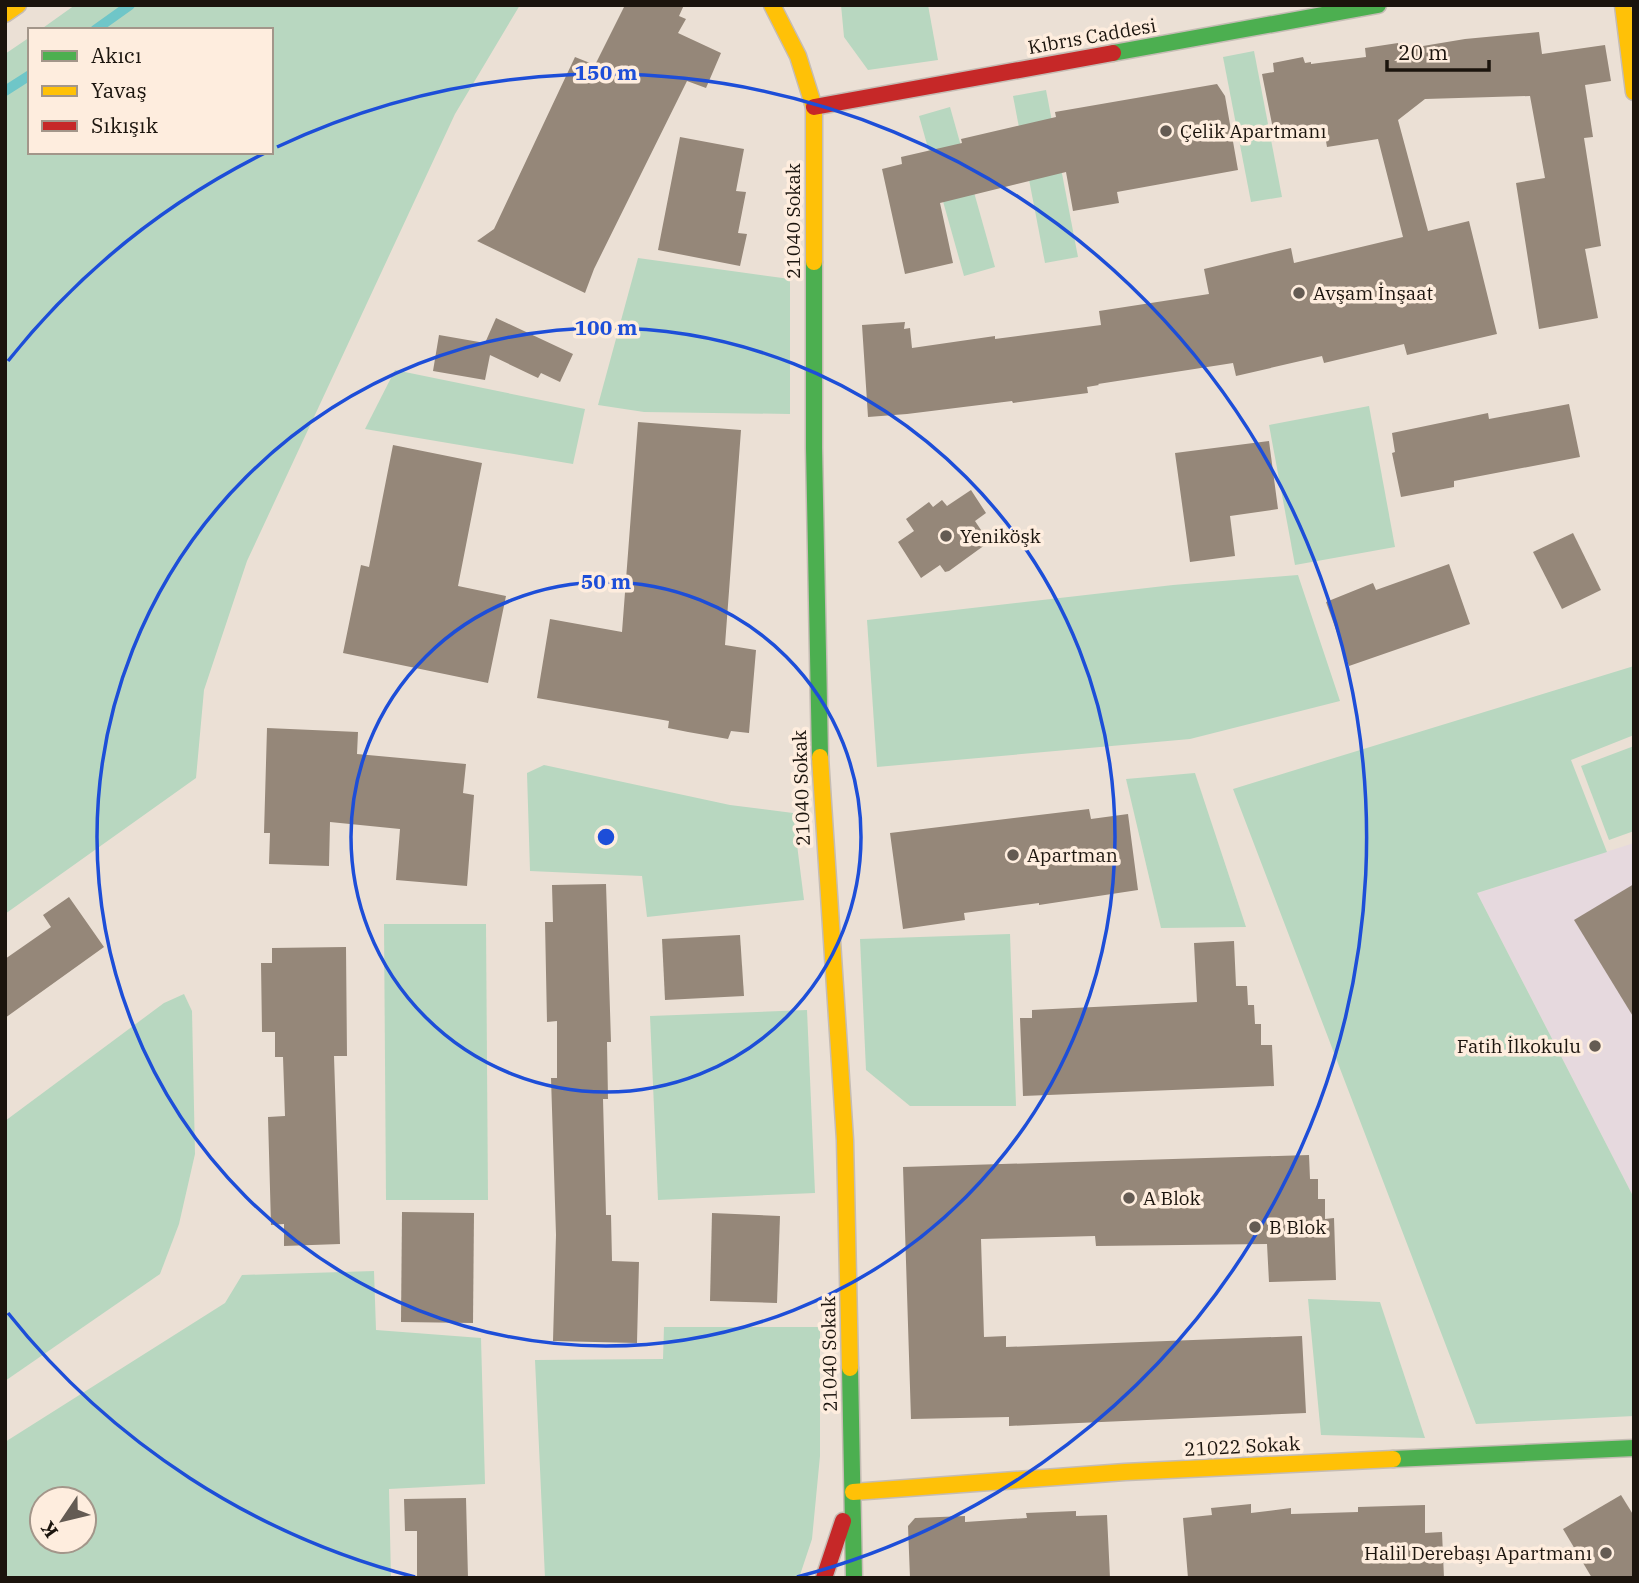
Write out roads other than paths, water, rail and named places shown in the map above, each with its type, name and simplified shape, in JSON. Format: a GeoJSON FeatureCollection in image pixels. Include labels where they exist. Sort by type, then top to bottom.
{"type":"FeatureCollection","features":[{"type":"Feature","properties":{"kind":"main road"},"geometry":{"type":"LineString","coordinates":[[5,14],[18,5]]}},
{"type":"Feature","properties":{"kind":"main road","name":"21040 Sokak"},"geometry":{"type":"LineString","coordinates":[[772,5],[797,56],[814,107],[814,448],[821,796],[845,1140],[854,1578]]}},
{"type":"Feature","properties":{"kind":"main road","name":"Kıbrıs Caddesi"},"geometry":{"type":"LineString","coordinates":[[814,107],[1378,5]]}},
{"type":"Feature","properties":{"kind":"main road"},"geometry":{"type":"LineString","coordinates":[[1623,5],[1634,92]]}},
{"type":"Feature","properties":{"kind":"main road","name":"21022 Sokak"},"geometry":{"type":"LineString","coordinates":[[853,1492],[1125,1472],[1634,1448]]}},
{"type":"Feature","properties":{"kind":"main road"},"geometry":{"type":"LineString","coordinates":[[824,1578],[853,1492]]}},
{"type":"Feature","properties":{"kind":"waterway"},"geometry":{"type":"LineString","coordinates":[[98,28],[130,5]]}},
{"type":"Feature","properties":{"kind":"waterway"},"geometry":{"type":"LineString","coordinates":[[5,91],[28,76]]}},
{"type":"Feature","properties":{"kind":"place","name":"Çelik Apartmanı"},"geometry":{"type":"Point","coordinates":[1166,131]}},
{"type":"Feature","properties":{"kind":"place","name":"Avşam İnşaat"},"geometry":{"type":"Point","coordinates":[1299,293]}},
{"type":"Feature","properties":{"kind":"place","name":"Yeniköşk"},"geometry":{"type":"Point","coordinates":[946,536]}},
{"type":"Feature","properties":{"kind":"place","name":"Apartman"},"geometry":{"type":"Point","coordinates":[1013,855]}},
{"type":"Feature","properties":{"kind":"place","name":"Fatih İlkokulu"},"geometry":{"type":"Point","coordinates":[1595,1046]}},
{"type":"Feature","properties":{"kind":"place","name":"A Blok"},"geometry":{"type":"Point","coordinates":[1129,1198]}},
{"type":"Feature","properties":{"kind":"place","name":"B Blok"},"geometry":{"type":"Point","coordinates":[1255,1227]}},
{"type":"Feature","properties":{"kind":"place","name":"Halil Derebaşı Apartmanı"},"geometry":{"type":"Point","coordinates":[1606,1553]}}]}
